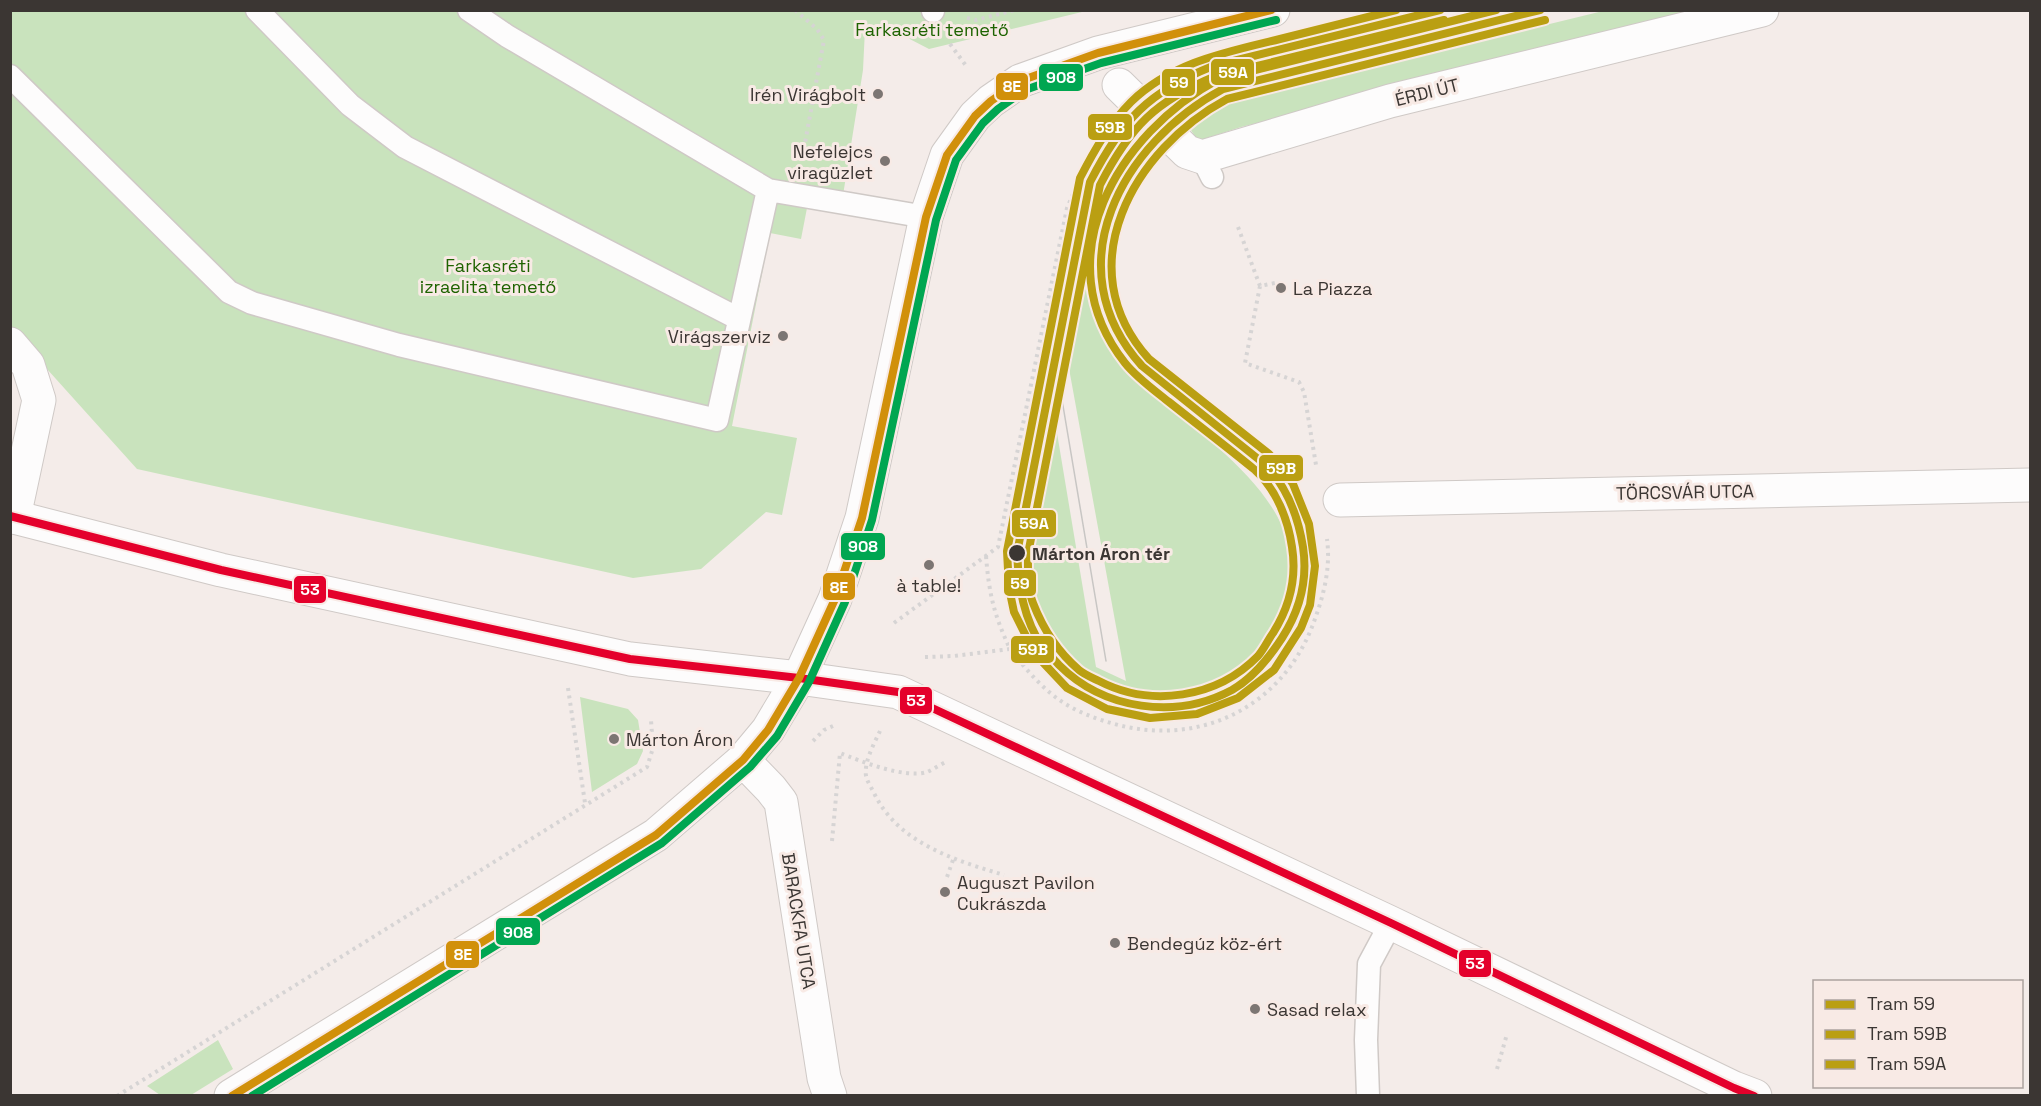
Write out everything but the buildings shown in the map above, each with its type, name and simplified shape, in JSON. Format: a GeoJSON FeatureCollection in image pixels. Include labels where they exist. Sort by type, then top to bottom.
{"type":"FeatureCollection","features":[{"type":"Feature","properties":{"kind":"street"},"geometry":{"type":"LineString","coordinates":[[231,1095],[650,839],[743,760],[768,730],[799,678],[835,599],[862,518],[926,217],[948,155],[975,116],[1020,81],[1098,53],[1273,10]]}},
{"type":"Feature","properties":{"kind":"street","name":"ÉRDI ÚT"},"geometry":{"type":"LineString","coordinates":[[1119,85],[1187,152],[1207,167],[1390,101],[1762,10]]}},
{"type":"Feature","properties":{"kind":"street"},"geometry":{"type":"LineString","coordinates":[[10,344],[28,365],[39,400],[12,516],[221,570],[630,659],[898,692],[1755,1095]]}},
{"type":"Feature","properties":{"kind":"street","name":"TÖRCSVÁR UTCA"},"geometry":{"type":"LineString","coordinates":[[1331,500],[2031,485]]}},
{"type":"Feature","properties":{"kind":"street","name":"BARACKFA UTCA"},"geometry":{"type":"LineString","coordinates":[[743,760],[781,802],[824,1078],[830,1095]]}},
{"type":"Feature","properties":{"kind":"lane"},"geometry":{"type":"LineString","coordinates":[[257,10],[350,105],[405,147],[739,319]]}},
{"type":"Feature","properties":{"kind":"lane"},"geometry":{"type":"LineString","coordinates":[[470,10],[507,36],[768,190],[926,217]]}},
{"type":"Feature","properties":{"kind":"lane"},"geometry":{"type":"LineString","coordinates":[[1098,53],[1119,85]]}},
{"type":"Feature","properties":{"kind":"lane"},"geometry":{"type":"LineString","coordinates":[[10,76],[229,292],[252,303],[399,345],[717,420],[768,190]]}},
{"type":"Feature","properties":{"kind":"lane"},"geometry":{"type":"LineString","coordinates":[[1368,1095],[1366,1040],[1369,964],[1391,923]]}},
{"type":"Feature","properties":{"kind":"path"},"geometry":{"type":"LineString","coordinates":[[795,10],[817,28],[824,40],[795,195]]}},
{"type":"Feature","properties":{"kind":"path"},"geometry":{"type":"LineString","coordinates":[[933,11],[976,20],[1015,10]]}},
{"type":"Feature","properties":{"kind":"path"},"geometry":{"type":"LineString","coordinates":[[933,11],[950,44],[992,101]]}},
{"type":"Feature","properties":{"kind":"path"},"geometry":{"type":"LineString","coordinates":[[894,623],[998,547],[1067,208],[1119,85]]}},
{"type":"Feature","properties":{"kind":"path"},"geometry":{"type":"LineString","coordinates":[[986,555],[988,590],[999,626],[1010,650],[1029,673],[1058,699],[1094,718],[1136,730],[1172,731],[1204,726],[1236,714],[1264,696],[1288,672],[1306,643],[1326,587],[1331,500],[1304,392],[1299,382],[1245,363],[1260,286],[1238,227]]}},
{"type":"Feature","properties":{"kind":"path"},"geometry":{"type":"LineString","coordinates":[[1260,286],[1275,283]]}},
{"type":"Feature","properties":{"kind":"path"},"geometry":{"type":"LineString","coordinates":[[915,657],[954,656],[1010,650]]}},
{"type":"Feature","properties":{"kind":"path"},"geometry":{"type":"LineString","coordinates":[[568,686],[585,803]]}},
{"type":"Feature","properties":{"kind":"path"},"geometry":{"type":"LineString","coordinates":[[117,1095],[585,803],[647,767],[653,748],[651,720]]}},
{"type":"Feature","properties":{"kind":"path"},"geometry":{"type":"LineString","coordinates":[[771,789],[793,761],[824,730],[841,723]]}},
{"type":"Feature","properties":{"kind":"path"},"geometry":{"type":"LineString","coordinates":[[881,727],[866,764],[866,777],[880,805],[912,838],[953,860],[1004,875]]}},
{"type":"Feature","properties":{"kind":"path"},"geometry":{"type":"LineString","coordinates":[[866,764],[901,772],[925,773],[948,761]]}},
{"type":"Feature","properties":{"kind":"path"},"geometry":{"type":"LineString","coordinates":[[947,877],[953,860]]}},
{"type":"Feature","properties":{"kind":"path"},"geometry":{"type":"LineString","coordinates":[[1497,1069],[1508,1034]]}},
{"type":"Feature","properties":{"kind":"green space","name":"Farkasréti izraelita temető"},"geometry":{"type":"Polygon","coordinates":[[[10,11],[1086,11],[929,49],[900,34],[865,29],[863,70],[840,214],[807,208],[801,239],[770,233],[732,426],[797,438],[782,515],[766,512],[701,569],[633,578],[137,469],[11,329],[10,11]]]}},
{"type":"Feature","properties":{"kind":"green space"},"geometry":{"type":"Polygon","coordinates":[[[1603,11],[1708,11],[1241,127],[1198,141],[1187,124],[1231,102],[1603,11]]]}},
{"type":"Feature","properties":{"kind":"green space"},"geometry":{"type":"Polygon","coordinates":[[[1091,266],[1096,309],[1110,345],[1119,360],[1138,380],[1217,447],[1254,484],[1270,504],[1282,526],[1290,549],[1292,574],[1289,592],[1282,616],[1268,643],[1258,656],[1231,676],[1190,693],[1168,697],[1147,697],[1105,686],[1085,674],[1062,652],[1053,639],[1034,596],[1029,565],[1055,421],[1096,667],[1126,681],[1070,374],[1069,355],[1083,272],[1091,266]]]}},
{"type":"Feature","properties":{"kind":"green space"},"geometry":{"type":"Polygon","coordinates":[[[580,697],[628,709],[638,720],[643,751],[637,764],[592,792],[580,697]]]}},
{"type":"Feature","properties":{"kind":"green space"},"geometry":{"type":"Polygon","coordinates":[[[218,1040],[233,1069],[191,1095],[160,1095],[147,1086],[218,1040]]]}},
{"type":"Feature","properties":{"kind":"tram line","name":"59B"},"geometry":{"type":"LineString","coordinates":[[1396,10],[1220,54],[1164,77],[1147,88],[1123,110],[1102,138],[1080,178],[1007,551],[1009,588],[1014,612],[1035,654],[1067,688],[1107,709],[1150,718],[1197,714],[1238,698],[1274,670],[1301,628],[1310,605],[1315,566],[1309,524],[1293,484],[1284,471],[1269,454],[1149,359],[1125,323],[1113,287],[1113,249],[1122,213],[1140,179],[1164,148],[1194,121],[1227,99],[1545,20]]}},
{"type":"Feature","properties":{"kind":"tram line","name":"59"},"geometry":{"type":"LineString","coordinates":[[1440,10],[1213,66],[1190,76],[1171,86],[1139,110],[1114,141],[1090,182],[1017,553],[1023,602],[1036,637],[1059,665],[1077,680],[1097,692],[1119,701],[1141,706],[1165,707],[1188,705],[1232,690],[1260,667],[1282,638],[1298,606],[1304,571],[1303,547],[1298,524],[1290,501],[1278,480],[1262,462],[1142,366],[1116,328],[1103,289],[1102,249],[1111,211],[1130,174],[1155,141],[1187,112],[1223,89],[1540,10]]}},
{"type":"Feature","properties":{"kind":"tram line","name":"59A"},"geometry":{"type":"LineString","coordinates":[[1444,20],[1216,76],[1195,85],[1176,95],[1146,118],[1122,147],[1100,185],[1028,554],[1030,591],[1041,622],[1064,656],[1086,675],[1119,689],[1161,696],[1183,694],[1223,681],[1242,670],[1258,656],[1264,647],[1284,613],[1291,592],[1294,570],[1287,526],[1280,505],[1269,486],[1255,470],[1135,374],[1125,363],[1101,323],[1091,282],[1092,242],[1103,202],[1123,165],[1150,132],[1183,102],[1219,79],[1496,10]]}},
{"type":"Feature","properties":{"kind":"tram line"},"geometry":{"type":"LineString","coordinates":[[1065,310],[1077,262],[1090,236],[1131,169]]}},
{"type":"Feature","properties":{"kind":"tram line"},"geometry":{"type":"LineString","coordinates":[[1062,321],[1058,358],[1059,382],[1106,661]]}},
{"type":"Feature","properties":{"kind":"transit line","name":"8E"},"geometry":{"type":"LineString","coordinates":[[232,1096],[656,835],[743,760],[768,730],[799,678],[835,599],[862,518],[926,217],[947,155],[975,116],[991,101],[1020,81],[1098,53],[1271,10]]}},
{"type":"Feature","properties":{"kind":"transit line","name":"908"},"geometry":{"type":"LineString","coordinates":[[252,1096],[662,843],[750,767],[777,736],[809,682],[845,602],[872,520],[936,220],[956,160],[983,123],[1025,90],[1101,63],[1276,20]]}},
{"type":"Feature","properties":{"kind":"transit line","name":"53"},"geometry":{"type":"LineString","coordinates":[[10,516],[221,570],[630,659],[898,692],[1754,1096]]}},
{"type":"Feature","properties":{"kind":"place","name":"Irén Virágbolt"},"geometry":{"type":"Point","coordinates":[878,94]}},
{"type":"Feature","properties":{"kind":"place","name":"Nefelejcs viragüzlet"},"geometry":{"type":"Point","coordinates":[885,161]}},
{"type":"Feature","properties":{"kind":"place","name":"La Piazza"},"geometry":{"type":"Point","coordinates":[1281,288]}},
{"type":"Feature","properties":{"kind":"place","name":"Virágszerviz"},"geometry":{"type":"Point","coordinates":[783,336]}},
{"type":"Feature","properties":{"kind":"place","name":"Márton Áron tér"},"geometry":{"type":"Point","coordinates":[1017,553]}},
{"type":"Feature","properties":{"kind":"place","name":"à table!"},"geometry":{"type":"Point","coordinates":[929,565]}},
{"type":"Feature","properties":{"kind":"place","name":"Márton Áron"},"geometry":{"type":"Point","coordinates":[614,739]}},
{"type":"Feature","properties":{"kind":"place","name":"Auguszt Pavilon Cukrászda"},"geometry":{"type":"Point","coordinates":[945,892]}},
{"type":"Feature","properties":{"kind":"place","name":"Bendegúz köz-ért"},"geometry":{"type":"Point","coordinates":[1115,943]}},
{"type":"Feature","properties":{"kind":"place","name":"Sasad relax"},"geometry":{"type":"Point","coordinates":[1255,1009]}},
{"type":"Feature","properties":{"kind":"park label","name":"Farkasréti temető"},"geometry":{"type":"Point","coordinates":[932,29]}}]}
